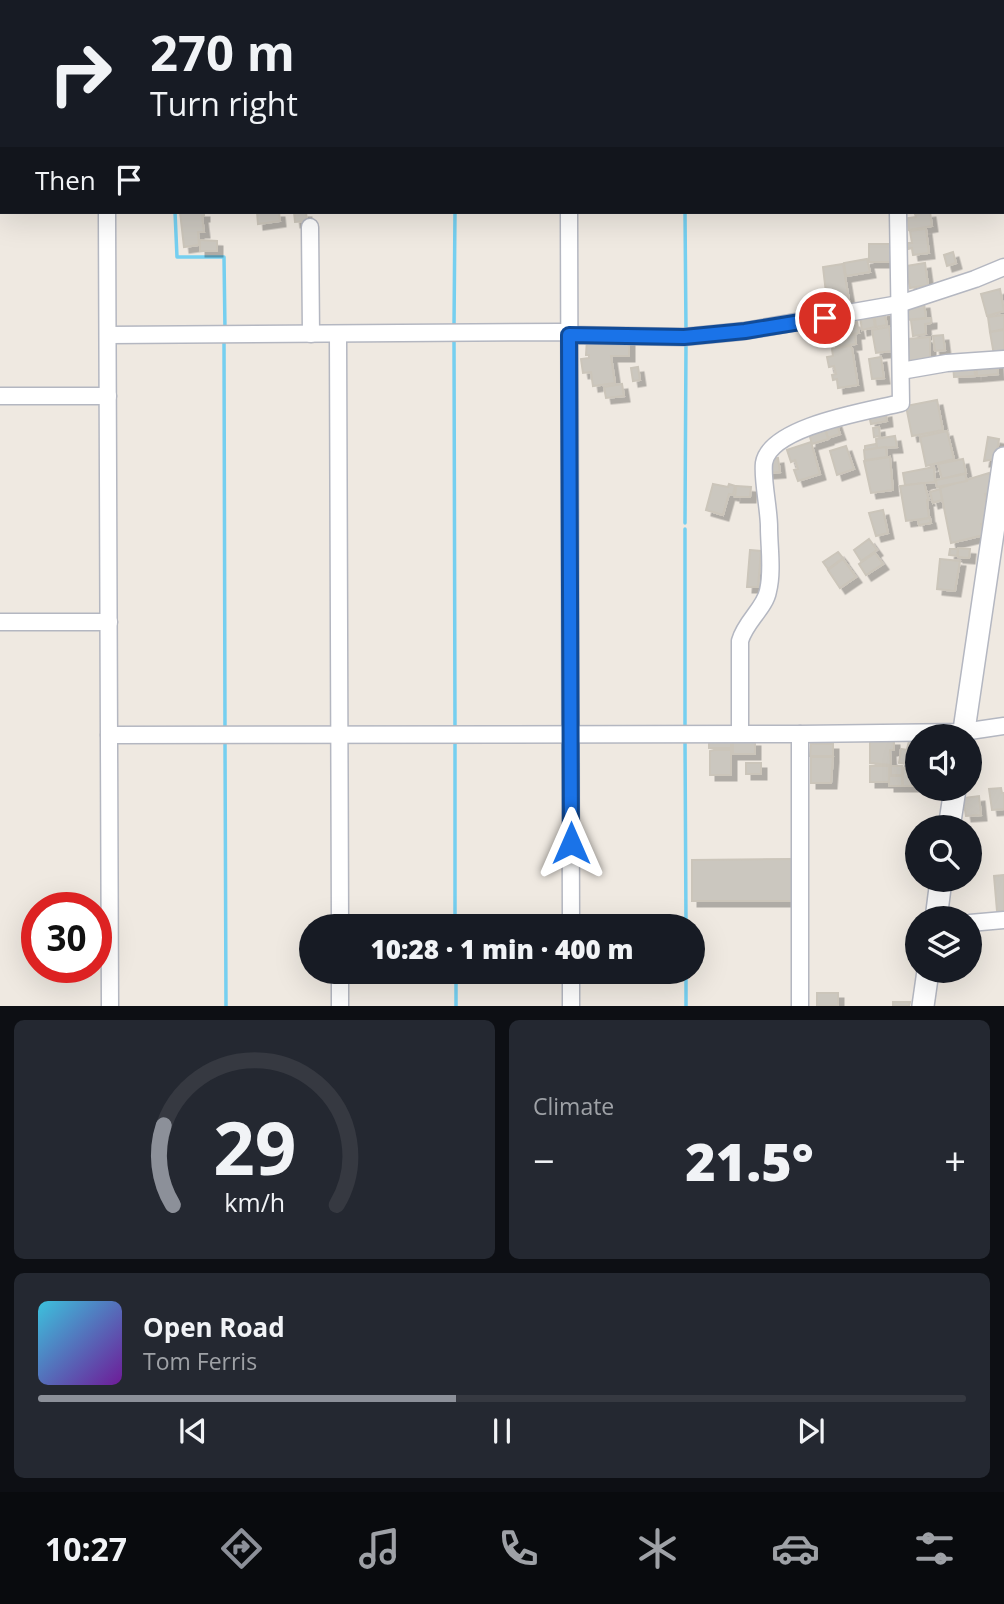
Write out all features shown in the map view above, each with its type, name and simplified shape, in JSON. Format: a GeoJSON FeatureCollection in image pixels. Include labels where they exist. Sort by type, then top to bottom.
{"type":"FeatureCollection","features":[{"type":"Feature","properties":{"kind":"main road"},"geometry":{"type":"LineString","coordinates":[[965,724],[1000,524],[1004,458]]}},
{"type":"Feature","properties":{"kind":"main road"},"geometry":{"type":"LineString","coordinates":[[923,1006],[926,983]]}},
{"type":"Feature","properties":{"kind":"street"},"geometry":{"type":"LineString","coordinates":[[107,214],[110,1006]]}},
{"type":"Feature","properties":{"kind":"street"},"geometry":{"type":"LineString","coordinates":[[569,214],[571,914]]}},
{"type":"Feature","properties":{"kind":"street"},"geometry":{"type":"LineString","coordinates":[[740,733],[742,630],[768,594],[768,504],[764,466],[766,456],[783,437],[796,430],[901,403],[898,214]]}},
{"type":"Feature","properties":{"kind":"street"},"geometry":{"type":"LineString","coordinates":[[310,227],[311,334]]}},
{"type":"Feature","properties":{"kind":"street"},"geometry":{"type":"LineString","coordinates":[[108,335],[561,332],[569,335],[684,337],[745,331],[899,304],[1004,267]]}},
{"type":"Feature","properties":{"kind":"street"},"geometry":{"type":"LineString","coordinates":[[338,334],[340,914]]}},
{"type":"Feature","properties":{"kind":"street"},"geometry":{"type":"LineString","coordinates":[[901,371],[947,363],[1004,359]]}},
{"type":"Feature","properties":{"kind":"street"},"geometry":{"type":"LineString","coordinates":[[0,397],[108,396]]}},
{"type":"Feature","properties":{"kind":"street"},"geometry":{"type":"LineString","coordinates":[[0,622],[109,622]]}},
{"type":"Feature","properties":{"kind":"street"},"geometry":{"type":"LineString","coordinates":[[982,730],[1004,726]]}},
{"type":"Feature","properties":{"kind":"street"},"geometry":{"type":"LineString","coordinates":[[800,734],[800,1006]]}},
{"type":"Feature","properties":{"kind":"street"},"geometry":{"type":"LineString","coordinates":[[109,735],[905,734]]}},
{"type":"Feature","properties":{"kind":"street"},"geometry":{"type":"LineString","coordinates":[[982,922],[1004,920]]}},
{"type":"Feature","properties":{"kind":"street"},"geometry":{"type":"LineString","coordinates":[[340,984],[340,1006]]}},
{"type":"Feature","properties":{"kind":"street"},"geometry":{"type":"LineString","coordinates":[[571,984],[571,1006]]}},
{"type":"Feature","properties":{"kind":"building"},"geometry":{"type":"Polygon","coordinates":[[[180,214],[204,214],[204,232],[198,232],[199,245],[184,247],[180,214]]]}},
{"type":"Feature","properties":{"kind":"building"},"geometry":{"type":"Polygon","coordinates":[[[257,214],[279,214],[280,221],[258,224],[257,214]]]}},
{"type":"Feature","properties":{"kind":"building"},"geometry":{"type":"Polygon","coordinates":[[[294,214],[306,214],[307,221],[295,222],[294,214]]]}},
{"type":"Feature","properties":{"kind":"building"},"geometry":{"type":"Polygon","coordinates":[[[915,214],[930,214],[932,226],[909,230],[908,218],[916,217],[915,214]]]}},
{"type":"Feature","properties":{"kind":"building"},"geometry":{"type":"Polygon","coordinates":[[[926,229],[929,253],[913,255],[912,248],[908,249],[907,243],[912,243],[910,231],[926,229]]]}},
{"type":"Feature","properties":{"kind":"building"},"geometry":{"type":"Polygon","coordinates":[[[200,240],[217,241],[217,251],[200,251],[200,240]]]}},
{"type":"Feature","properties":{"kind":"building"},"geometry":{"type":"Polygon","coordinates":[[[869,244],[892,244],[892,262],[869,262],[869,244]]]}},
{"type":"Feature","properties":{"kind":"building"},"geometry":{"type":"Polygon","coordinates":[[[953,252],[956,263],[947,266],[944,255],[953,252]]]}},
{"type":"Feature","properties":{"kind":"building"},"geometry":{"type":"Polygon","coordinates":[[[867,259],[870,272],[846,276],[844,263],[867,259]]]}},
{"type":"Feature","properties":{"kind":"building"},"geometry":{"type":"Polygon","coordinates":[[[925,263],[928,285],[910,288],[906,266],[925,263]]]}},
{"type":"Feature","properties":{"kind":"building"},"geometry":{"type":"Polygon","coordinates":[[[843,264],[850,306],[828,310],[823,267],[843,264]]]}},
{"type":"Feature","properties":{"kind":"building"},"geometry":{"type":"Polygon","coordinates":[[[1000,289],[1004,311],[987,316],[981,294],[1000,289]]]}},
{"type":"Feature","properties":{"kind":"building"},"geometry":{"type":"Polygon","coordinates":[[[924,303],[926,318],[907,320],[905,305],[924,303]]]}},
{"type":"Feature","properties":{"kind":"building"},"geometry":{"type":"Polygon","coordinates":[[[884,311],[887,325],[876,327],[874,312],[884,311]]]}},
{"type":"Feature","properties":{"kind":"building"},"geometry":{"type":"Polygon","coordinates":[[[873,314],[875,327],[862,330],[860,316],[873,314]]]}},
{"type":"Feature","properties":{"kind":"building"},"geometry":{"type":"Polygon","coordinates":[[[1004,315],[1004,329],[990,332],[988,317],[1004,315]]]}},
{"type":"Feature","properties":{"kind":"building"},"geometry":{"type":"Polygon","coordinates":[[[931,318],[931,323],[925,324],[926,334],[913,336],[911,320],[931,318]]]}},
{"type":"Feature","properties":{"kind":"building"},"geometry":{"type":"Polygon","coordinates":[[[848,320],[848,323],[857,322],[859,333],[836,336],[834,322],[848,320]]]}},
{"type":"Feature","properties":{"kind":"building"},"geometry":{"type":"Polygon","coordinates":[[[889,327],[893,351],[876,353],[872,330],[889,327]]]}},
{"type":"Feature","properties":{"kind":"building"},"geometry":{"type":"Polygon","coordinates":[[[1004,330],[1004,354],[994,355],[990,332],[1004,330]]]}},
{"type":"Feature","properties":{"kind":"building"},"geometry":{"type":"Polygon","coordinates":[[[855,334],[856,344],[836,347],[835,338],[855,334]]]}},
{"type":"Feature","properties":{"kind":"building"},"geometry":{"type":"Polygon","coordinates":[[[943,335],[945,350],[935,351],[933,336],[943,335]]]}},
{"type":"Feature","properties":{"kind":"building"},"geometry":{"type":"Polygon","coordinates":[[[930,337],[930,358],[908,361],[908,339],[930,337]]]}},
{"type":"Feature","properties":{"kind":"building"},"geometry":{"type":"Polygon","coordinates":[[[587,339],[629,340],[629,356],[611,356],[615,383],[593,386],[591,372],[583,373],[581,359],[589,358],[589,355],[586,355],[587,339]]]}},
{"type":"Feature","properties":{"kind":"building"},"geometry":{"type":"Polygon","coordinates":[[[849,346],[852,348],[858,385],[838,388],[837,379],[833,380],[832,375],[836,374],[834,366],[829,367],[827,357],[833,356],[832,349],[849,346]]]}},
{"type":"Feature","properties":{"kind":"building"},"geometry":{"type":"Polygon","coordinates":[[[881,357],[884,378],[872,379],[869,359],[881,357]]]}},
{"type":"Feature","properties":{"kind":"building"},"geometry":{"type":"Polygon","coordinates":[[[997,361],[998,374],[977,376],[976,363],[997,361]]]}},
{"type":"Feature","properties":{"kind":"building"},"geometry":{"type":"Polygon","coordinates":[[[974,363],[975,376],[954,377],[953,365],[974,363]]]}},
{"type":"Feature","properties":{"kind":"building"},"geometry":{"type":"Polygon","coordinates":[[[638,367],[640,380],[633,381],[631,368],[638,367]]]}},
{"type":"Feature","properties":{"kind":"building"},"geometry":{"type":"Polygon","coordinates":[[[622,384],[624,396],[606,398],[604,387],[622,384]]]}},
{"type":"Feature","properties":{"kind":"building"},"geometry":{"type":"Polygon","coordinates":[[[937,400],[943,430],[912,436],[906,406],[937,400]]]}},
{"type":"Feature","properties":{"kind":"building"},"geometry":{"type":"Polygon","coordinates":[[[886,412],[887,421],[871,424],[869,415],[886,412]]]}},
{"type":"Feature","properties":{"kind":"building"},"geometry":{"type":"Polygon","coordinates":[[[836,422],[840,434],[828,438],[825,426],[836,422]]]}},
{"type":"Feature","properties":{"kind":"building"},"geometry":{"type":"Polygon","coordinates":[[[824,425],[828,439],[812,444],[808,430],[824,425]]]}},
{"type":"Feature","properties":{"kind":"building"},"geometry":{"type":"Polygon","coordinates":[[[879,427],[880,436],[874,437],[873,428],[879,427]]]}},
{"type":"Feature","properties":{"kind":"building"},"geometry":{"type":"Polygon","coordinates":[[[947,431],[954,459],[926,466],[920,437],[947,431]]]}},
{"type":"Feature","properties":{"kind":"building"},"geometry":{"type":"Polygon","coordinates":[[[895,436],[897,447],[877,448],[876,439],[895,436]]]}},
{"type":"Feature","properties":{"kind":"building"},"geometry":{"type":"Polygon","coordinates":[[[988,437],[999,439],[996,459],[984,461],[988,437]]]}},
{"type":"Feature","properties":{"kind":"building"},"geometry":{"type":"Polygon","coordinates":[[[811,442],[820,474],[798,481],[794,470],[798,469],[795,460],[791,462],[787,450],[811,442]]]}},
{"type":"Feature","properties":{"kind":"building"},"geometry":{"type":"Polygon","coordinates":[[[876,444],[877,448],[865,450],[865,446],[876,444]]]}},
{"type":"Feature","properties":{"kind":"building"},"geometry":{"type":"Polygon","coordinates":[[[846,446],[854,469],[837,475],[830,451],[846,446]]]}},
{"type":"Feature","properties":{"kind":"building"},"geometry":{"type":"Polygon","coordinates":[[[886,447],[887,457],[865,460],[864,450],[886,447]]]}},
{"type":"Feature","properties":{"kind":"building"},"geometry":{"type":"Polygon","coordinates":[[[890,457],[893,490],[871,493],[864,461],[890,457]]]}},
{"type":"Feature","properties":{"kind":"building"},"geometry":{"type":"Polygon","coordinates":[[[778,458],[780,472],[768,473],[766,460],[778,458]]]}},
{"type":"Feature","properties":{"kind":"building"},"geometry":{"type":"Polygon","coordinates":[[[963,459],[966,473],[942,479],[938,464],[963,459]]]}},
{"type":"Feature","properties":{"kind":"building"},"geometry":{"type":"Polygon","coordinates":[[[934,467],[935,482],[905,485],[903,473],[934,467]]]}},
{"type":"Feature","properties":{"kind":"building"},"geometry":{"type":"Polygon","coordinates":[[[989,473],[991,493],[985,494],[989,509],[986,523],[981,524],[984,535],[951,543],[940,488],[989,473]]]}},
{"type":"Feature","properties":{"kind":"building"},"geometry":{"type":"Polygon","coordinates":[[[965,474],[967,481],[937,487],[936,480],[965,474]]]}},
{"type":"Feature","properties":{"kind":"building"},"geometry":{"type":"Polygon","coordinates":[[[924,483],[929,500],[929,518],[906,521],[900,486],[924,483]]]}},
{"type":"Feature","properties":{"kind":"building"},"geometry":{"type":"Polygon","coordinates":[[[713,484],[735,486],[733,495],[729,494],[723,515],[706,510],[713,484]]]}},
{"type":"Feature","properties":{"kind":"building"},"geometry":{"type":"Polygon","coordinates":[[[736,486],[751,487],[750,497],[735,497],[736,486]]]}},
{"type":"Feature","properties":{"kind":"building"},"geometry":{"type":"Polygon","coordinates":[[[940,489],[942,500],[933,503],[930,492],[940,489]]]}},
{"type":"Feature","properties":{"kind":"building"},"geometry":{"type":"Polygon","coordinates":[[[883,510],[888,533],[876,536],[869,513],[883,510]]]}},
{"type":"Feature","properties":{"kind":"building"},"geometry":{"type":"Polygon","coordinates":[[[930,518],[931,523],[919,525],[918,520],[930,518]]]}},
{"type":"Feature","properties":{"kind":"building"},"geometry":{"type":"Polygon","coordinates":[[[869,539],[877,550],[861,561],[854,550],[869,539]]]}},
{"type":"Feature","properties":{"kind":"building"},"geometry":{"type":"Polygon","coordinates":[[[958,548],[970,549],[969,558],[958,557],[958,548]]]}},
{"type":"Feature","properties":{"kind":"building"},"geometry":{"type":"Polygon","coordinates":[[[950,549],[958,549],[957,556],[949,555],[950,549]]]}},
{"type":"Feature","properties":{"kind":"building"},"geometry":{"type":"Polygon","coordinates":[[[750,550],[761,551],[758,587],[747,587],[750,550]]]}},
{"type":"Feature","properties":{"kind":"building"},"geometry":{"type":"Polygon","coordinates":[[[838,552],[843,558],[828,569],[823,562],[838,552]]]}},
{"type":"Feature","properties":{"kind":"building"},"geometry":{"type":"Polygon","coordinates":[[[875,553],[883,564],[866,575],[859,564],[875,553]]]}},
{"type":"Feature","properties":{"kind":"building"},"geometry":{"type":"Polygon","coordinates":[[[843,559],[856,577],[840,588],[828,570],[843,559]]]}},
{"type":"Feature","properties":{"kind":"building"},"geometry":{"type":"Polygon","coordinates":[[[940,559],[960,561],[955,591],[937,589],[940,559]]]}},
{"type":"Feature","properties":{"kind":"building"},"geometry":{"type":"Polygon","coordinates":[[[709,739],[731,739],[731,748],[709,748],[709,739]]]}},
{"type":"Feature","properties":{"kind":"building"},"geometry":{"type":"Polygon","coordinates":[[[870,740],[894,740],[894,750],[890,750],[891,765],[870,763],[870,740]]]}},
{"type":"Feature","properties":{"kind":"building"},"geometry":{"type":"Polygon","coordinates":[[[733,741],[755,741],[755,754],[733,754],[733,741]]]}},
{"type":"Feature","properties":{"kind":"building"},"geometry":{"type":"Polygon","coordinates":[[[811,744],[833,744],[833,756],[810,756],[811,744]]]}},
{"type":"Feature","properties":{"kind":"building"},"geometry":{"type":"Polygon","coordinates":[[[901,749],[905,750],[905,764],[899,763],[901,749]]]}},
{"type":"Feature","properties":{"kind":"building"},"geometry":{"type":"Polygon","coordinates":[[[731,750],[731,775],[710,775],[710,751],[731,750]]]}},
{"type":"Feature","properties":{"kind":"building"},"geometry":{"type":"Polygon","coordinates":[[[811,757],[833,757],[831,783],[811,783],[811,757]]]}},
{"type":"Feature","properties":{"kind":"building"},"geometry":{"type":"Polygon","coordinates":[[[746,763],[761,763],[761,774],[746,774],[746,763]]]}},
{"type":"Feature","properties":{"kind":"building"},"geometry":{"type":"Polygon","coordinates":[[[870,766],[889,766],[889,782],[870,782],[870,766]]]}},
{"type":"Feature","properties":{"kind":"building"},"geometry":{"type":"Polygon","coordinates":[[[891,766],[902,766],[902,775],[891,775],[891,766]]]}},
{"type":"Feature","properties":{"kind":"building"},"geometry":{"type":"Polygon","coordinates":[[[903,768],[905,768],[905,786],[903,768]]]}},
{"type":"Feature","properties":{"kind":"building"},"geometry":{"type":"Polygon","coordinates":[[[889,776],[902,776],[902,786],[889,786],[889,776]]]}},
{"type":"Feature","properties":{"kind":"building"},"geometry":{"type":"Polygon","coordinates":[[[1001,788],[1004,793],[1004,809],[992,810],[989,789],[1001,788]]]}},
{"type":"Feature","properties":{"kind":"building"},"geometry":{"type":"Polygon","coordinates":[[[964,801],[980,801],[981,815],[966,815],[964,801]]]}},
{"type":"Feature","properties":{"kind":"building"},"geometry":{"type":"Polygon","coordinates":[[[791,859],[791,901],[692,901],[692,860],[791,859]]]}},
{"type":"Feature","properties":{"kind":"building"},"geometry":{"type":"Polygon","coordinates":[[[1004,875],[1004,911],[997,911],[994,876],[1004,875]]]}},
{"type":"Feature","properties":{"kind":"building"},"geometry":{"type":"Polygon","coordinates":[[[817,993],[838,993],[838,1006],[817,1006],[817,993]]]}},
{"type":"Feature","properties":{"kind":"building"},"geometry":{"type":"Polygon","coordinates":[[[893,1002],[910,1002],[909,1006],[893,1006],[893,1002]]]}},
{"type":"Feature","properties":{"kind":"waterway"},"geometry":{"type":"LineString","coordinates":[[175,214],[177,257],[224,257],[225,330]]}},
{"type":"Feature","properties":{"kind":"waterway"},"geometry":{"type":"LineString","coordinates":[[454,327],[455,214]]}},
{"type":"Feature","properties":{"kind":"waterway"},"geometry":{"type":"LineString","coordinates":[[685,214],[686,331]]}},
{"type":"Feature","properties":{"kind":"waterway"},"geometry":{"type":"LineString","coordinates":[[454,339],[455,729]]}},
{"type":"Feature","properties":{"kind":"waterway"},"geometry":{"type":"LineString","coordinates":[[224,340],[225,730]]}},
{"type":"Feature","properties":{"kind":"waterway"},"geometry":{"type":"LineString","coordinates":[[685,523],[686,342]]}},
{"type":"Feature","properties":{"kind":"waterway"},"geometry":{"type":"LineString","coordinates":[[685,529],[685,727]]}},
{"type":"Feature","properties":{"kind":"waterway"},"geometry":{"type":"LineString","coordinates":[[455,739],[455,914]]}},
{"type":"Feature","properties":{"kind":"waterway"},"geometry":{"type":"LineString","coordinates":[[685,739],[686,914]]}},
{"type":"Feature","properties":{"kind":"waterway"},"geometry":{"type":"LineString","coordinates":[[225,741],[226,1006]]}},
{"type":"Feature","properties":{"kind":"waterway"},"geometry":{"type":"LineString","coordinates":[[456,984],[456,1006]]}},
{"type":"Feature","properties":{"kind":"waterway"},"geometry":{"type":"LineString","coordinates":[[686,984],[686,1006]]}},
{"type":"Feature","properties":{"kind":"route"},"geometry":{"type":"LineString","coordinates":[[571,843],[569,335],[684,337],[745,331],[825,318]]}}]}
